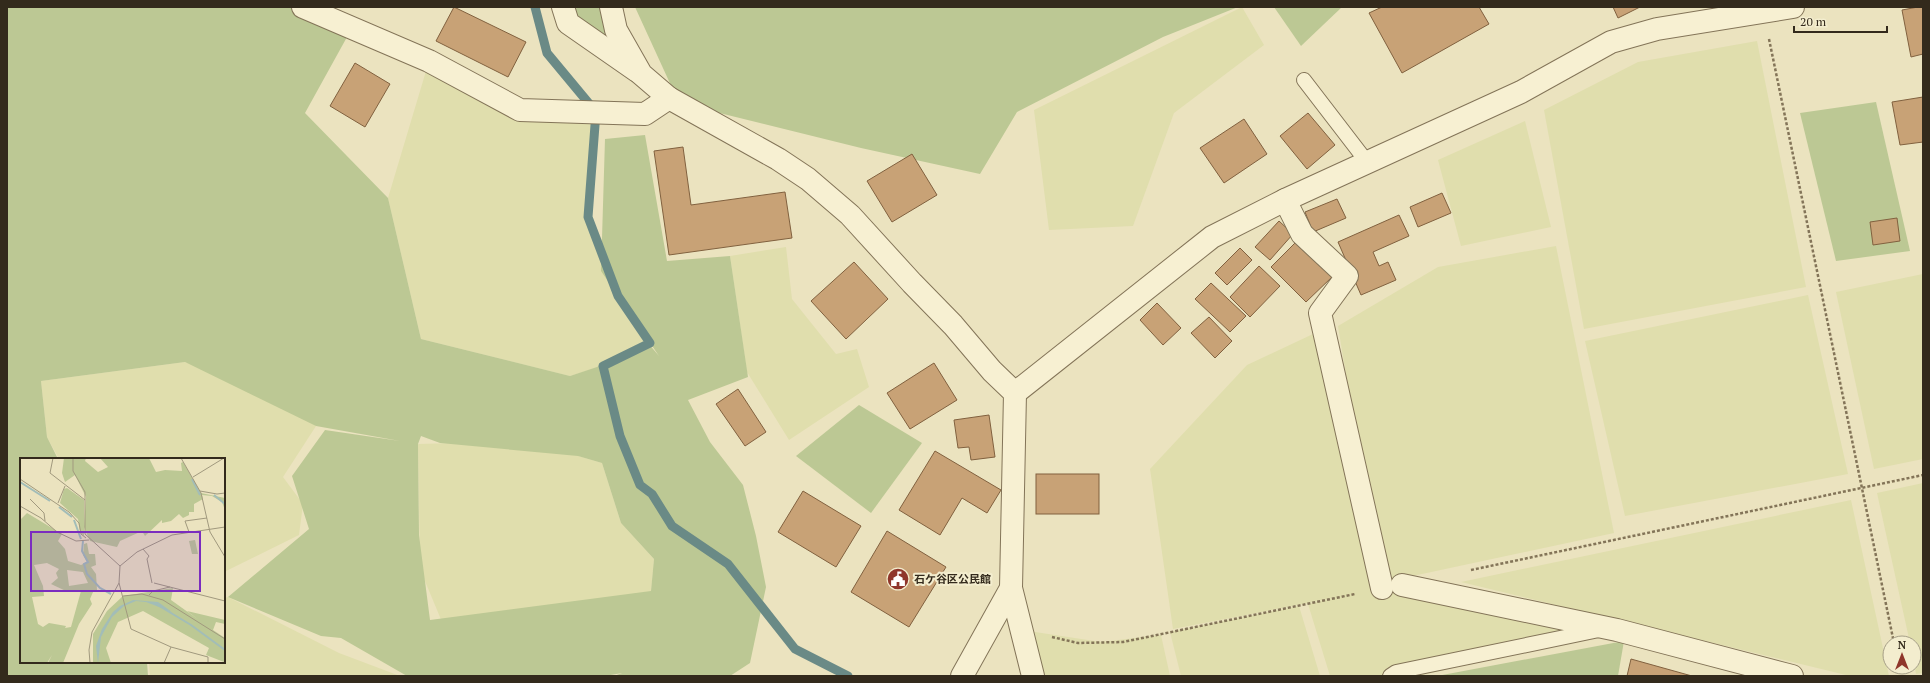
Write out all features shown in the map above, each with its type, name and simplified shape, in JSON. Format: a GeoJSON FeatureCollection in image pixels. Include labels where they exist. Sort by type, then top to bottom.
{"type":"FeatureCollection","features":[{"type":"Feature","properties":{"kind":"street"},"geometry":{"type":"LineString","coordinates":[[303,7],[429,61],[520,110],[645,114],[669,98]]}},
{"type":"Feature","properties":{"kind":"street"},"geometry":{"type":"LineString","coordinates":[[563,7],[568,24],[641,74],[669,98],[778,159],[808,179],[850,215],[912,283],[953,325],[992,371],[1015,393],[1011,588],[1033,676]]}},
{"type":"Feature","properties":{"kind":"street"},"geometry":{"type":"LineString","coordinates":[[611,7],[616,30],[641,74]]}},
{"type":"Feature","properties":{"kind":"street"},"geometry":{"type":"LineString","coordinates":[[1015,393],[1212,237],[1284,200],[1521,92],[1611,42],[1657,29],[1792,7]]}},
{"type":"Feature","properties":{"kind":"street"},"geometry":{"type":"LineString","coordinates":[[1284,200],[1302,234],[1347,276],[1320,313],[1392,587],[1608,628],[1792,676]]}},
{"type":"Feature","properties":{"kind":"street"},"geometry":{"type":"LineString","coordinates":[[962,676],[1011,588]]}},
{"type":"Feature","properties":{"kind":"lane"},"geometry":{"type":"LineString","coordinates":[[1304,80],[1368,162]]}},
{"type":"Feature","properties":{"kind":"lane"},"geometry":{"type":"LineString","coordinates":[[1390,676],[1396,672],[1608,628]]}},
{"type":"Feature","properties":{"kind":"path"},"geometry":{"type":"LineString","coordinates":[[1763,11],[1892,635]]}},
{"type":"Feature","properties":{"kind":"path"},"geometry":{"type":"LineString","coordinates":[[1464,572],[1923,475]]}},
{"type":"Feature","properties":{"kind":"path"},"geometry":{"type":"LineString","coordinates":[[1022,630],[1078,643],[1123,642],[1392,587]]}},
{"type":"Feature","properties":{"kind":"shaded area"},"geometry":{"type":"Polygon","coordinates":[[[1242,7],[1264,45],[1174,113],[1133,226],[1049,230],[1034,110],[1242,7]]]}},
{"type":"Feature","properties":{"kind":"shaded area"},"geometry":{"type":"Polygon","coordinates":[[[1757,41],[1806,287],[1584,329],[1544,110],[1638,62],[1757,41]]]}},
{"type":"Feature","properties":{"kind":"shaded area"},"geometry":{"type":"Polygon","coordinates":[[[429,61],[520,110],[596,112],[589,212],[650,343],[603,366],[570,376],[421,339],[388,198],[429,61]]]}},
{"type":"Feature","properties":{"kind":"shaded area"},"geometry":{"type":"Polygon","coordinates":[[[1525,121],[1551,227],[1461,246],[1438,160],[1525,121]]]}},
{"type":"Feature","properties":{"kind":"shaded area"},"geometry":{"type":"Polygon","coordinates":[[[1556,246],[1614,533],[1380,583],[1338,326],[1438,267],[1556,246]]]}},
{"type":"Feature","properties":{"kind":"shaded area"},"geometry":{"type":"Polygon","coordinates":[[[786,247],[792,299],[836,354],[857,349],[869,387],[789,440],[747,372],[730,256],[786,247]]]}},
{"type":"Feature","properties":{"kind":"shaded area"},"geometry":{"type":"Polygon","coordinates":[[[1923,274],[1923,459],[1874,469],[1836,292],[1923,274]]]}},
{"type":"Feature","properties":{"kind":"shaded area"},"geometry":{"type":"Polygon","coordinates":[[[1808,295],[1848,474],[1625,516],[1585,341],[1808,295]]]}},
{"type":"Feature","properties":{"kind":"shaded area"},"geometry":{"type":"Polygon","coordinates":[[[1313,334],[1373,590],[1402,585],[1617,630],[1418,676],[1330,676],[1308,604],[1339,597],[1173,629],[1150,469],[1247,365],[1313,334]]]}},
{"type":"Feature","properties":{"kind":"shaded area"},"geometry":{"type":"Polygon","coordinates":[[[185,362],[273,395],[316,426],[283,477],[303,504],[299,535],[225,572],[225,458],[58,458],[47,437],[41,381],[185,362]]]}},
{"type":"Feature","properties":{"kind":"shaded area"},"geometry":{"type":"Polygon","coordinates":[[[528,441],[602,463],[621,523],[654,559],[651,592],[442,622],[420,569],[418,444],[528,441]]]}},
{"type":"Feature","properties":{"kind":"shaded area"},"geometry":{"type":"Polygon","coordinates":[[[1923,483],[1923,673],[1922,635],[1908,635],[1877,493],[1923,483]]]}},
{"type":"Feature","properties":{"kind":"shaded area"},"geometry":{"type":"Polygon","coordinates":[[[1851,500],[1882,644],[1882,675],[1889,676],[1850,676],[1461,582],[1851,500]]]}},
{"type":"Feature","properties":{"kind":"shaded area"},"geometry":{"type":"Polygon","coordinates":[[[228,597],[339,653],[400,676],[150,676],[149,663],[225,663],[225,598],[228,597]]]}},
{"type":"Feature","properties":{"kind":"shaded area"},"geometry":{"type":"Polygon","coordinates":[[[1299,606],[1320,676],[1181,676],[1170,632],[1299,606]]]}},
{"type":"Feature","properties":{"kind":"shaded area"},"geometry":{"type":"Polygon","coordinates":[[[1022,630],[1101,642],[1161,635],[1170,676],[1033,676],[1022,630]]]}},
{"type":"Feature","properties":{"kind":"green space"},"geometry":{"type":"Polygon","coordinates":[[[7,7],[315,7],[352,28],[305,113],[388,198],[421,339],[570,376],[597,367],[648,343],[659,356],[601,271],[605,139],[645,135],[667,261],[730,256],[748,377],[688,400],[710,442],[743,485],[756,536],[766,587],[750,663],[730,676],[614,676],[622,673],[605,676],[407,676],[341,638],[321,636],[228,597],[309,529],[292,476],[325,430],[400,441],[316,426],[185,362],[41,381],[47,437],[58,458],[20,458],[20,663],[147,663],[148,676],[7,676],[7,7]],[[421,436],[418,444],[419,535],[430,620],[651,591],[654,559],[621,523],[602,463],[578,456],[440,443],[421,436]]]}},
{"type":"Feature","properties":{"kind":"green space"},"geometry":{"type":"Polygon","coordinates":[[[567,7],[606,7],[611,49],[567,7]]]}},
{"type":"Feature","properties":{"kind":"green space"},"geometry":{"type":"Polygon","coordinates":[[[635,7],[1238,7],[1163,37],[1017,112],[980,174],[861,148],[679,103],[635,7]]]}},
{"type":"Feature","properties":{"kind":"green space"},"geometry":{"type":"Polygon","coordinates":[[[1274,7],[1342,7],[1301,46],[1274,7]]]}},
{"type":"Feature","properties":{"kind":"green space"},"geometry":{"type":"Polygon","coordinates":[[[1876,102],[1910,251],[1836,261],[1800,113],[1876,102]]]}},
{"type":"Feature","properties":{"kind":"green space"},"geometry":{"type":"Polygon","coordinates":[[[859,405],[922,443],[871,513],[796,456],[859,405]]]}},
{"type":"Feature","properties":{"kind":"green space"},"geometry":{"type":"Polygon","coordinates":[[[1624,641],[1618,676],[1437,676],[1624,641]]]}},
{"type":"Feature","properties":{"kind":"building"},"geometry":{"type":"Polygon","coordinates":[[[454,7],[526,42],[508,77],[436,41],[454,7]]]}},
{"type":"Feature","properties":{"kind":"building"},"geometry":{"type":"Polygon","coordinates":[[[1382,7],[1479,7],[1489,24],[1402,73],[1369,13],[1382,7]]]}},
{"type":"Feature","properties":{"kind":"building"},"geometry":{"type":"Polygon","coordinates":[[[1613,7],[1640,7],[1618,18],[1613,7]]]}},
{"type":"Feature","properties":{"kind":"building"},"geometry":{"type":"Polygon","coordinates":[[[1923,7],[1923,54],[1911,57],[1902,10],[1923,7]]]}},
{"type":"Feature","properties":{"kind":"building"},"geometry":{"type":"Polygon","coordinates":[[[355,63],[390,84],[365,127],[330,106],[355,63]]]}},
{"type":"Feature","properties":{"kind":"building"},"geometry":{"type":"Polygon","coordinates":[[[1923,97],[1923,142],[1900,145],[1892,102],[1923,97]]]}},
{"type":"Feature","properties":{"kind":"building"},"geometry":{"type":"Polygon","coordinates":[[[1308,113],[1335,145],[1307,169],[1280,136],[1308,113]]]}},
{"type":"Feature","properties":{"kind":"building"},"geometry":{"type":"Polygon","coordinates":[[[1244,119],[1267,154],[1224,183],[1200,148],[1244,119]]]}},
{"type":"Feature","properties":{"kind":"building"},"geometry":{"type":"Polygon","coordinates":[[[683,147],[691,205],[785,192],[792,238],[669,255],[654,151],[683,147]]]}},
{"type":"Feature","properties":{"kind":"building"},"geometry":{"type":"Polygon","coordinates":[[[912,154],[937,195],[892,222],[867,181],[912,154]]]}},
{"type":"Feature","properties":{"kind":"building"},"geometry":{"type":"Polygon","coordinates":[[[1442,193],[1451,213],[1418,227],[1410,207],[1442,193]]]}},
{"type":"Feature","properties":{"kind":"building"},"geometry":{"type":"Polygon","coordinates":[[[1337,199],[1346,218],[1313,232],[1305,212],[1337,199]]]}},
{"type":"Feature","properties":{"kind":"building"},"geometry":{"type":"Polygon","coordinates":[[[1399,215],[1409,236],[1373,252],[1379,266],[1388,262],[1396,280],[1361,295],[1338,242],[1399,215]]]}},
{"type":"Feature","properties":{"kind":"building"},"geometry":{"type":"Polygon","coordinates":[[[1897,218],[1900,241],[1873,245],[1870,222],[1897,218]]]}},
{"type":"Feature","properties":{"kind":"building"},"geometry":{"type":"Polygon","coordinates":[[[1279,221],[1293,234],[1270,260],[1255,247],[1279,221]]]}},
{"type":"Feature","properties":{"kind":"building"},"geometry":{"type":"Polygon","coordinates":[[[1296,242],[1332,277],[1306,302],[1271,267],[1296,242]]]}},
{"type":"Feature","properties":{"kind":"building"},"geometry":{"type":"Polygon","coordinates":[[[1240,248],[1252,260],[1227,285],[1215,273],[1240,248]]]}},
{"type":"Feature","properties":{"kind":"building"},"geometry":{"type":"Polygon","coordinates":[[[854,262],[888,299],[846,339],[811,301],[854,262]]]}},
{"type":"Feature","properties":{"kind":"building"},"geometry":{"type":"Polygon","coordinates":[[[1259,266],[1280,286],[1250,317],[1230,297],[1259,266]]]}},
{"type":"Feature","properties":{"kind":"building"},"geometry":{"type":"Polygon","coordinates":[[[1211,283],[1246,316],[1230,332],[1195,299],[1211,283]]]}},
{"type":"Feature","properties":{"kind":"building"},"geometry":{"type":"Polygon","coordinates":[[[1157,303],[1181,328],[1163,345],[1140,320],[1157,303]]]}},
{"type":"Feature","properties":{"kind":"building"},"geometry":{"type":"Polygon","coordinates":[[[1209,317],[1232,341],[1215,358],[1191,333],[1209,317]]]}},
{"type":"Feature","properties":{"kind":"building"},"geometry":{"type":"Polygon","coordinates":[[[934,363],[957,400],[910,429],[887,393],[934,363]]]}},
{"type":"Feature","properties":{"kind":"building"},"geometry":{"type":"Polygon","coordinates":[[[738,389],[766,432],[745,446],[716,404],[738,389]]]}},
{"type":"Feature","properties":{"kind":"building"},"geometry":{"type":"Polygon","coordinates":[[[989,415],[995,457],[971,460],[969,447],[958,448],[954,420],[989,415]]]}},
{"type":"Feature","properties":{"kind":"building"},"geometry":{"type":"Polygon","coordinates":[[[935,451],[1001,490],[987,513],[962,498],[940,535],[899,510],[935,451]]]}},
{"type":"Feature","properties":{"kind":"building"},"geometry":{"type":"Polygon","coordinates":[[[1036,474],[1099,474],[1099,514],[1036,514],[1036,474]]]}},
{"type":"Feature","properties":{"kind":"building"},"geometry":{"type":"Polygon","coordinates":[[[803,491],[861,526],[836,567],[778,532],[803,491]]]}},
{"type":"Feature","properties":{"kind":"building","name":"石ケ谷区公民館"},"geometry":{"type":"Polygon","coordinates":[[[887,531],[946,567],[909,627],[851,592],[887,531]]]}},
{"type":"Feature","properties":{"kind":"building"},"geometry":{"type":"Polygon","coordinates":[[[1631,659],[1692,676],[1627,676],[1631,659]]]}},
{"type":"Feature","properties":{"kind":"waterway"},"geometry":{"type":"LineString","coordinates":[[535,7],[547,53],[596,112],[588,217],[618,296],[650,343],[603,366],[620,436],[640,485],[652,494],[672,526],[728,564],[795,649],[848,676]]}},
{"type":"Feature","properties":{"kind":"place","name":"石ケ谷区公民館"},"geometry":{"type":"Point","coordinates":[898,579]}}]}
